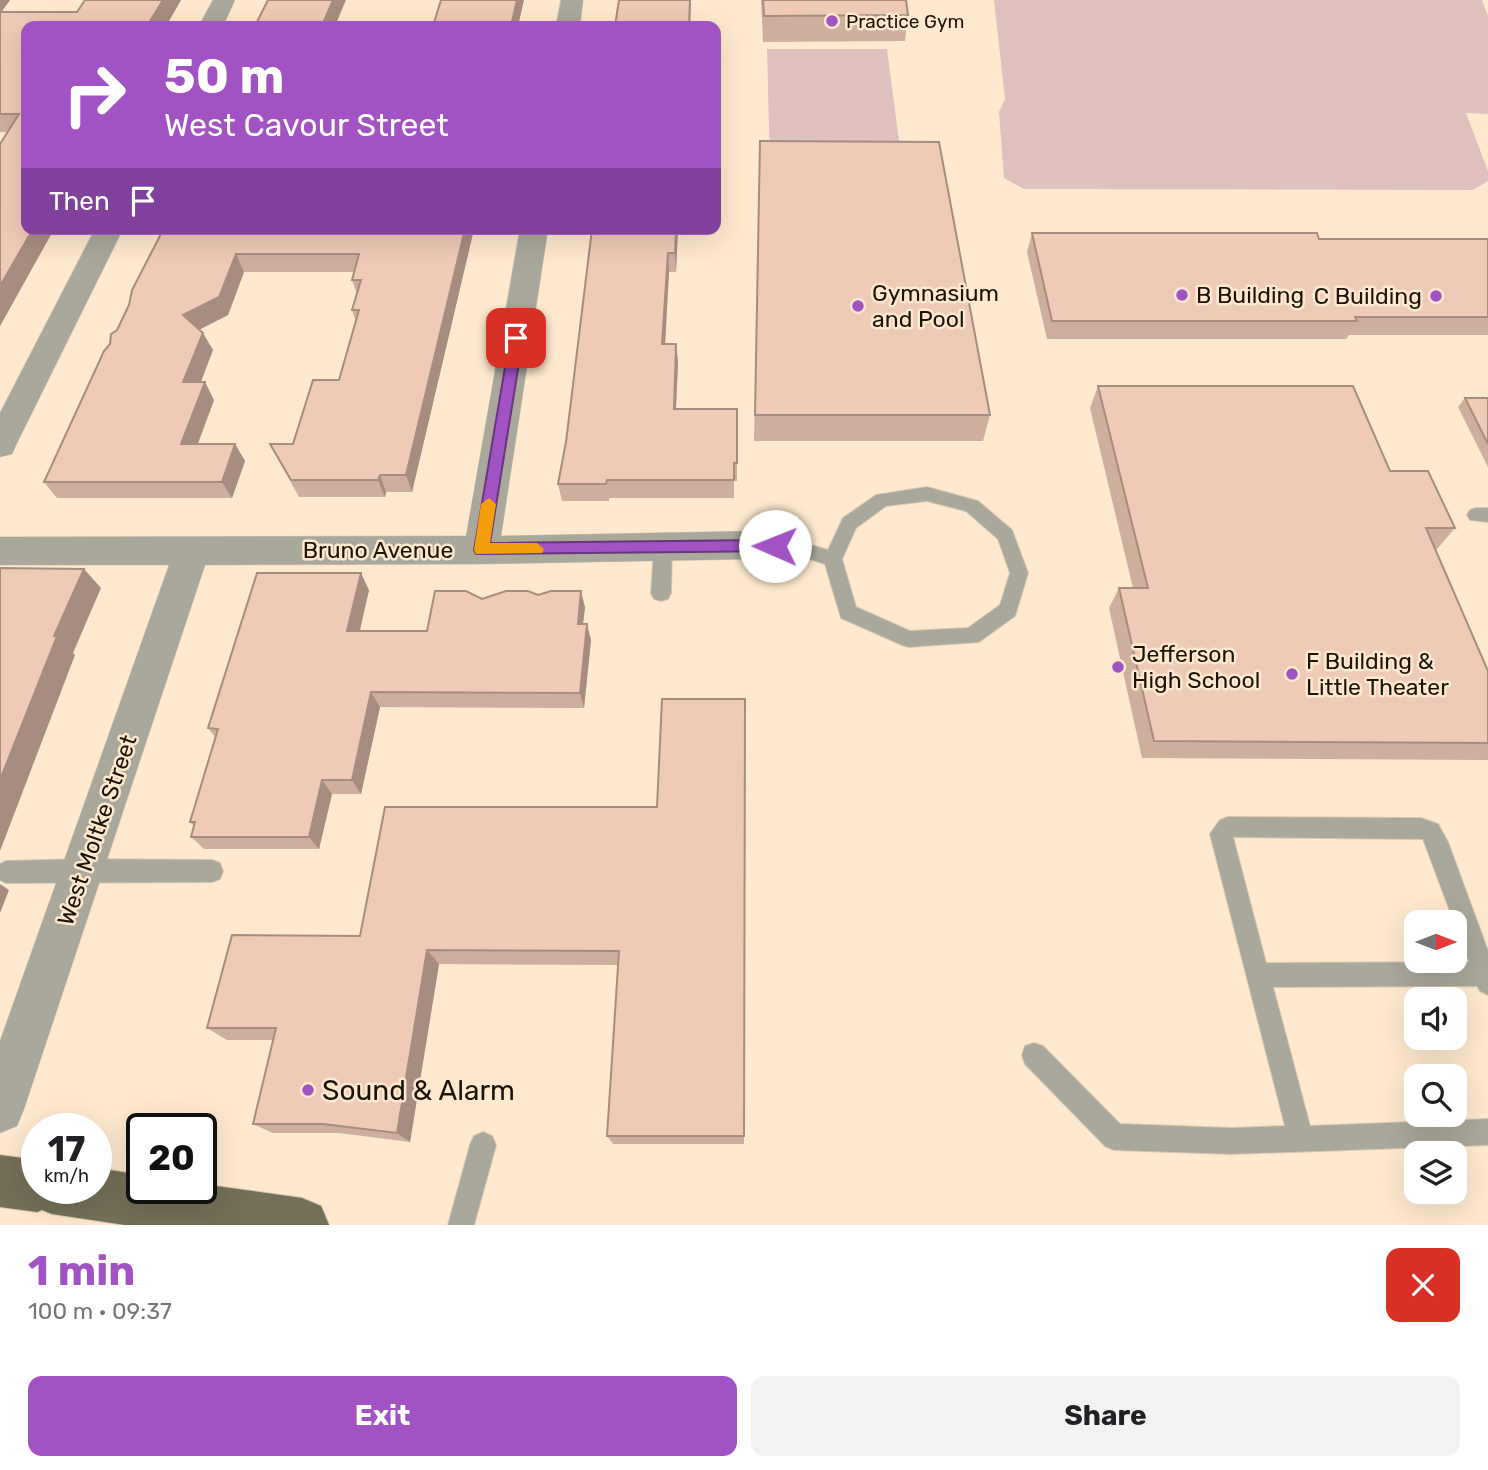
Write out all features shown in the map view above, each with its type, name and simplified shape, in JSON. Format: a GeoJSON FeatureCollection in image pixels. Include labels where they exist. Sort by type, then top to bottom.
{"type":"FeatureCollection","features":[{"type":"Feature","properties":{"kind":"main road"},"geometry":{"type":"LineString","coordinates":[[0,1181],[21,1184]]}},
{"type":"Feature","properties":{"kind":"main road"},"geometry":{"type":"LineString","coordinates":[[112,1197],[302,1225]]}},
{"type":"Feature","properties":{"kind":"street"},"geometry":{"type":"LineString","coordinates":[[214,21],[224,0]]}},
{"type":"Feature","properties":{"kind":"street"},"geometry":{"type":"LineString","coordinates":[[569,21],[572,0]]}},
{"type":"Feature","properties":{"kind":"street"},"geometry":{"type":"LineString","coordinates":[[0,445],[106,235]]}},
{"type":"Feature","properties":{"kind":"street"},"geometry":{"type":"LineString","coordinates":[[481,550],[533,235]]}},
{"type":"Feature","properties":{"kind":"street","name":"Bruno Avenue"},"geometry":{"type":"LineString","coordinates":[[0,551],[481,550],[755,545]]}},
{"type":"Feature","properties":{"kind":"street","name":"West Moltke Street"},"geometry":{"type":"LineString","coordinates":[[0,1109],[192,551]]}},
{"type":"Feature","properties":{"kind":"lane"},"geometry":{"type":"LineString","coordinates":[[927,494],[972,506],[989,520],[1006,535],[1019,572],[1008,610],[972,636],[909,639],[848,612],[833,559],[849,523],[882,500],[927,494]]}},
{"type":"Feature","properties":{"kind":"lane"},"geometry":{"type":"LineString","coordinates":[[755,545],[794,547],[833,559]]}},
{"type":"Feature","properties":{"kind":"lane"},"geometry":{"type":"LineString","coordinates":[[661,593],[663,547]]}},
{"type":"Feature","properties":{"kind":"lane"},"geometry":{"type":"LineString","coordinates":[[1258,975],[1486,978],[1437,842],[1430,831],[1421,828],[1228,827],[1221,834],[1301,1139]]}},
{"type":"Feature","properties":{"kind":"lane"},"geometry":{"type":"LineString","coordinates":[[6,873],[83,870],[212,871]]}},
{"type":"Feature","properties":{"kind":"lane"},"geometry":{"type":"LineString","coordinates":[[1034,1055],[1114,1137],[1232,1141],[1488,1132]]}},
{"type":"Feature","properties":{"kind":"lane"},"geometry":{"type":"LineString","coordinates":[[461,1225],[483,1145]]}},
{"type":"Feature","properties":{"kind":"shaded area"},"geometry":{"type":"Polygon","coordinates":[[[994,0],[1482,0],[1488,16],[1488,114],[1466,113],[1488,171],[1488,181],[1473,190],[1024,189],[1004,178],[999,112],[1005,99],[994,0]]]}},
{"type":"Feature","properties":{"kind":"shaded area"},"geometry":{"type":"Polygon","coordinates":[[[767,49],[887,49],[902,164],[770,164],[767,49]]]}},
{"type":"Feature","properties":{"kind":"building"},"geometry":{"type":"Polygon","coordinates":[[[85,0],[163,0],[150,21],[21,21],[21,235],[30,235],[0,286],[0,144],[19,114],[0,114],[0,12],[77,12],[85,0]]]}},
{"type":"Feature","properties":{"kind":"building"},"geometry":{"type":"Polygon","coordinates":[[[268,0],[333,0],[324,21],[258,21],[268,0]]]}},
{"type":"Feature","properties":{"kind":"building"},"geometry":{"type":"Polygon","coordinates":[[[441,0],[517,0],[512,21],[435,21],[441,0]]]}},
{"type":"Feature","properties":{"kind":"building"},"geometry":{"type":"Polygon","coordinates":[[[619,0],[690,0],[689,21],[616,21],[619,0]]]}},
{"type":"Feature","properties":{"kind":"building"},"geometry":{"type":"Polygon","coordinates":[[[763,0],[906,0],[908,15],[764,16],[763,0]]]}},
{"type":"Feature","properties":{"kind":"building","name":"Gymnasium and Pool"},"geometry":{"type":"Polygon","coordinates":[[[760,141],[939,142],[990,415],[755,415],[760,141]]]}},
{"type":"Feature","properties":{"kind":"building"},"geometry":{"type":"Polygon","coordinates":[[[1032,233],[1317,233],[1319,239],[1488,239],[1488,317],[1355,317],[1357,321],[1052,321],[1032,233]]]}},
{"type":"Feature","properties":{"kind":"building"},"geometry":{"type":"Polygon","coordinates":[[[160,235],[464,235],[406,475],[380,475],[378,480],[291,480],[270,444],[293,444],[313,380],[339,380],[359,310],[352,310],[361,280],[352,280],[359,254],[236,254],[219,297],[183,315],[203,333],[183,382],[205,382],[181,444],[235,444],[222,482],[44,482],[104,351],[110,344],[111,334],[117,330],[129,305],[132,290],[160,235]]]}},
{"type":"Feature","properties":{"kind":"building"},"geometry":{"type":"Polygon","coordinates":[[[591,235],[676,235],[675,253],[668,253],[662,344],[676,344],[674,409],[737,409],[737,463],[734,463],[734,480],[607,480],[606,484],[558,484],[566,442],[591,235]]]}},
{"type":"Feature","properties":{"kind":"building"},"geometry":{"type":"Polygon","coordinates":[[[1098,386],[1353,386],[1390,471],[1428,471],[1455,528],[1426,528],[1488,671],[1488,743],[1154,741],[1119,588],[1148,588],[1098,386]]]}},
{"type":"Feature","properties":{"kind":"building"},"geometry":{"type":"Polygon","coordinates":[[[1465,398],[1488,398],[1488,444],[1465,398]]]}},
{"type":"Feature","properties":{"kind":"building"},"geometry":{"type":"Polygon","coordinates":[[[0,568],[84,569],[54,636],[57,636],[0,780],[0,568]]]}},
{"type":"Feature","properties":{"kind":"building"},"geometry":{"type":"Polygon","coordinates":[[[257,573],[361,573],[347,631],[427,631],[435,591],[466,591],[482,599],[506,591],[528,591],[538,595],[551,591],[581,591],[578,624],[587,624],[580,693],[371,692],[352,780],[322,780],[309,837],[191,837],[195,822],[190,822],[218,729],[208,728],[257,573]]]}},
{"type":"Feature","properties":{"kind":"building"},"geometry":{"type":"Polygon","coordinates":[[[662,699],[745,699],[744,1136],[607,1136],[619,951],[427,950],[397,1133],[323,1124],[253,1124],[276,1028],[207,1028],[232,935],[360,936],[385,807],[657,807],[662,699]]]}},
{"type":"Feature","properties":{"kind":"slow traffic"},"geometry":{"type":"LineString","coordinates":[[489,504],[481,550],[537,549]]}},
{"type":"Feature","properties":{"kind":"place","name":"Practice Gym"},"geometry":{"type":"Point","coordinates":[832,21]}},
{"type":"Feature","properties":{"kind":"place","name":"B Building"},"geometry":{"type":"Point","coordinates":[1182,295]}},
{"type":"Feature","properties":{"kind":"place","name":"C Building"},"geometry":{"type":"Point","coordinates":[1436,296]}},
{"type":"Feature","properties":{"kind":"place","name":"Gymnasium and Pool"},"geometry":{"type":"Point","coordinates":[858,306]}},
{"type":"Feature","properties":{"kind":"place","name":"Jefferson High School"},"geometry":{"type":"Point","coordinates":[1118,667]}},
{"type":"Feature","properties":{"kind":"place","name":"F Building & Little Theater"},"geometry":{"type":"Point","coordinates":[1292,674]}},
{"type":"Feature","properties":{"kind":"place","name":"Sound & Alarm"},"geometry":{"type":"Point","coordinates":[308,1090]}},
{"type":"Feature","properties":{"kind":"route"},"geometry":{"type":"LineString","coordinates":[[516,338],[481,550],[775,546]]}}]}
